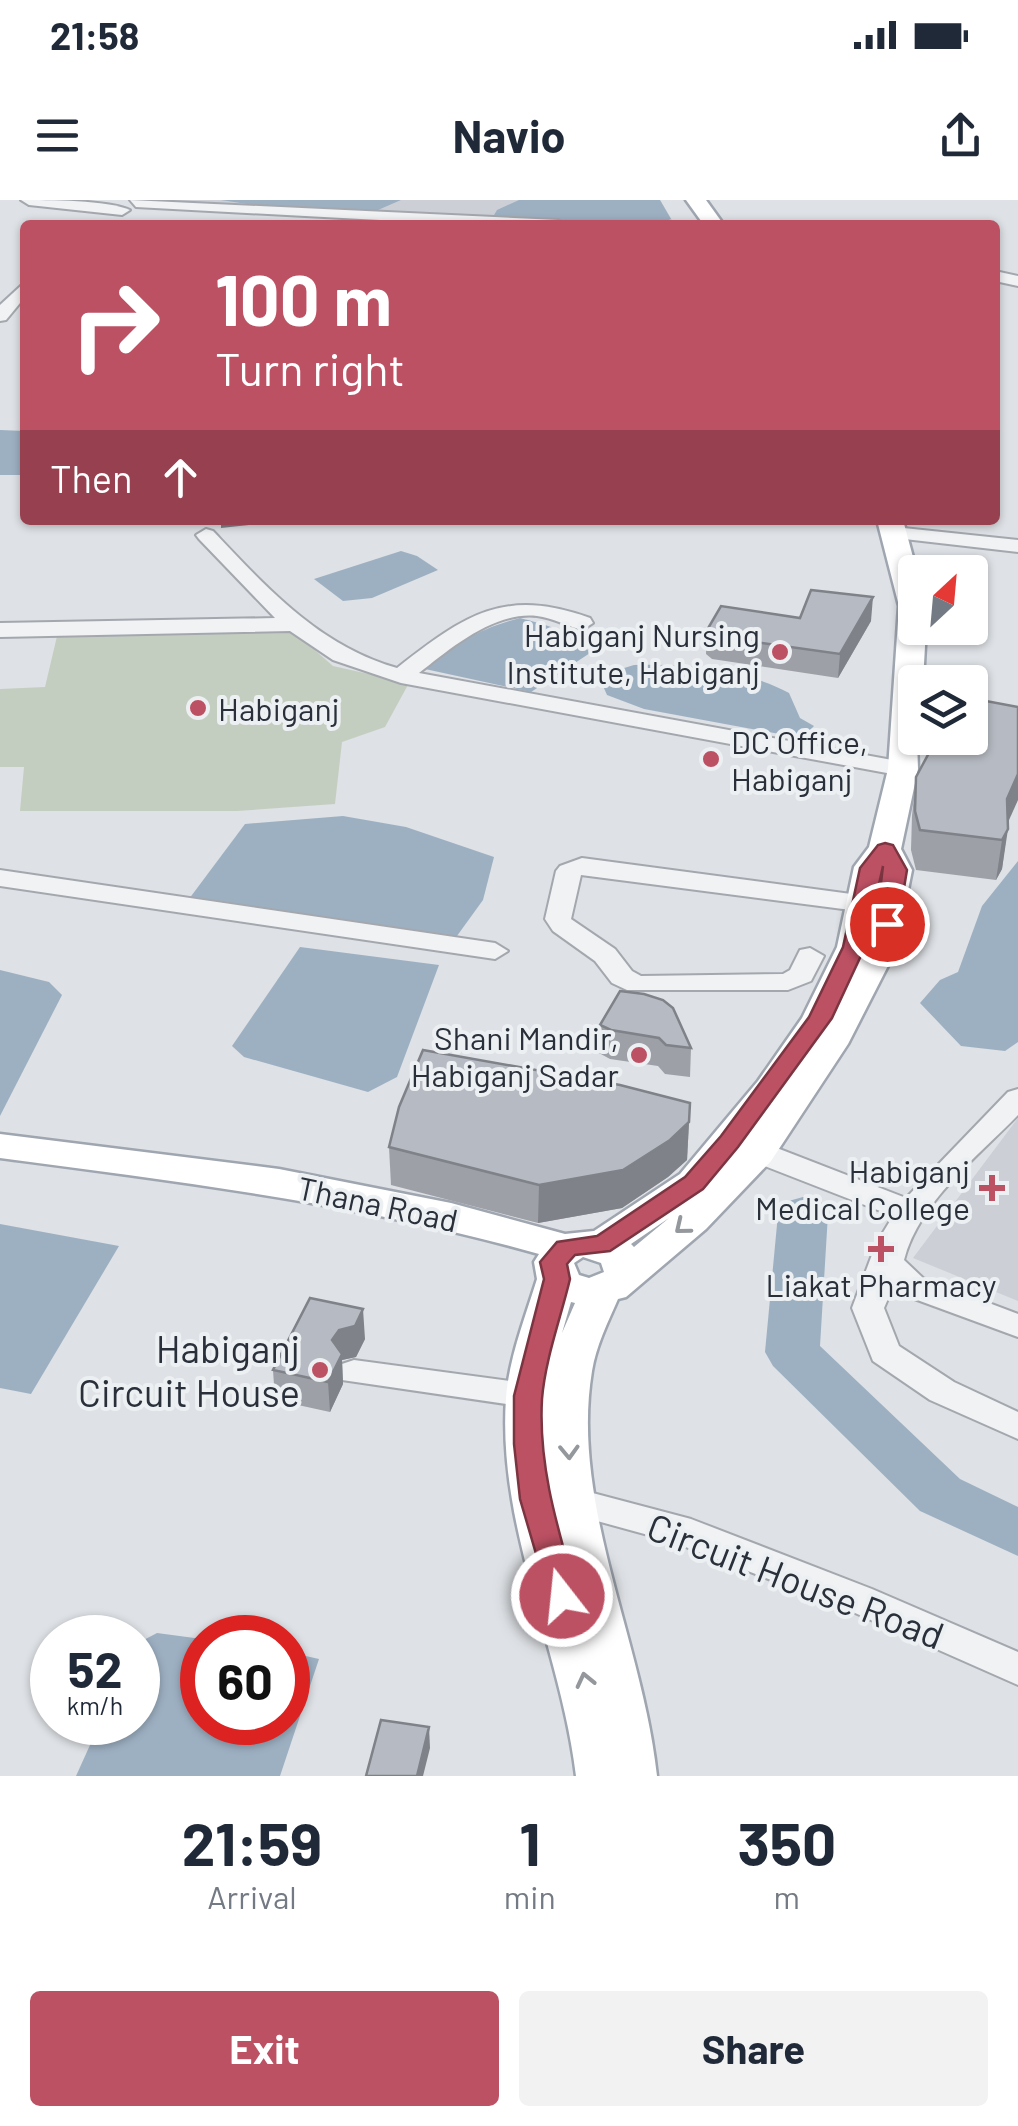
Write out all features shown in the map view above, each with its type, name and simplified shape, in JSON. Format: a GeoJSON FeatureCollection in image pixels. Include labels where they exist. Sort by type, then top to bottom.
{"type":"FeatureCollection","features":[{"type":"Feature","properties":{"kind":"main road"},"geometry":{"type":"LineString","coordinates":[[602,1776],[599,1740],[580,1661],[534,1499],[528,1444],[548,1397],[572,1366],[584,1266],[692,1220],[743,1147],[820,1018],[854,947],[866,904],[870,868],[885,849],[903,769],[913,606],[892,527]]}},
{"type":"Feature","properties":{"kind":"main road"},"geometry":{"type":"LineString","coordinates":[[743,1147],[830,1044],[879,950],[896,870],[885,849]]}},
{"type":"Feature","properties":{"kind":"main road","name":"Thana Road"},"geometry":{"type":"LineString","coordinates":[[0,1146],[188,1172],[253,1193],[584,1266]]}},
{"type":"Feature","properties":{"kind":"main road"},"geometry":{"type":"LineString","coordinates":[[548,1397],[570,1500],[615,1660],[631,1743],[632,1776]]}},
{"type":"Feature","properties":{"kind":"street"},"geometry":{"type":"LineString","coordinates":[[30,200],[457,220]]}},
{"type":"Feature","properties":{"kind":"street"},"geometry":{"type":"LineString","coordinates":[[107,220],[132,204]]}},
{"type":"Feature","properties":{"kind":"street"},"geometry":{"type":"LineString","coordinates":[[5,280],[20,283]]}},
{"type":"Feature","properties":{"kind":"street"},"geometry":{"type":"LineString","coordinates":[[0,316],[20,290]]}},
{"type":"Feature","properties":{"kind":"street"},"geometry":{"type":"LineString","coordinates":[[892,527],[1018,546]]}},
{"type":"Feature","properties":{"kind":"street"},"geometry":{"type":"LineString","coordinates":[[206,535],[292,624],[351,663],[402,676],[903,769]]}},
{"type":"Feature","properties":{"kind":"street"},"geometry":{"type":"LineString","coordinates":[[402,676],[434,650],[504,614],[532,609],[582,623]]}},
{"type":"Feature","properties":{"kind":"street"},"geometry":{"type":"LineString","coordinates":[[0,630],[292,624]]}},
{"type":"Feature","properties":{"kind":"street"},"geometry":{"type":"LineString","coordinates":[[810,956],[801,975],[788,982],[638,984],[622,978],[605,955],[558,919],[569,871],[582,866],[866,904]]}},
{"type":"Feature","properties":{"kind":"street"},"geometry":{"type":"LineString","coordinates":[[0,878],[495,951]]}},
{"type":"Feature","properties":{"kind":"street"},"geometry":{"type":"LineString","coordinates":[[1018,1098],[911,1212],[888,1250],[887,1264],[868,1308],[885,1352],[942,1391],[1018,1426]]}},
{"type":"Feature","properties":{"kind":"street"},"geometry":{"type":"LineString","coordinates":[[743,1147],[911,1212]]}},
{"type":"Feature","properties":{"kind":"street"},"geometry":{"type":"LineString","coordinates":[[887,1264],[912,1286],[1018,1326]]}},
{"type":"Feature","properties":{"kind":"street"},"geometry":{"type":"LineString","coordinates":[[354,1372],[548,1397]]}},
{"type":"Feature","properties":{"kind":"street","name":"Circuit House Road"},"geometry":{"type":"LineString","coordinates":[[570,1500],[678,1529],[859,1599],[1018,1669]]}},
{"type":"Feature","properties":{"kind":"shaded area"},"geometry":{"type":"Polygon","coordinates":[[[163,200],[660,200],[672,220],[435,220],[162,204],[163,200]]]}},
{"type":"Feature","properties":{"kind":"shaded area","name":"Habiganj Medical College"},"geometry":{"type":"Polygon","coordinates":[[[1018,1118],[1018,1301],[913,1258],[1018,1118]]]}},
{"type":"Feature","properties":{"kind":"green space","name":"Habiganj"},"geometry":{"type":"Polygon","coordinates":[[[284,623],[333,666],[409,683],[385,727],[342,742],[335,804],[237,811],[20,811],[24,767],[0,767],[0,689],[45,687],[58,632],[284,623]]]}},
{"type":"Feature","properties":{"kind":"water"},"geometry":{"type":"Polygon","coordinates":[[[221,200],[401,200],[365,211],[260,206],[221,200]]]}},
{"type":"Feature","properties":{"kind":"water"},"geometry":{"type":"Polygon","coordinates":[[[519,200],[660,200],[671,219],[522,220],[494,215],[519,200]]]}},
{"type":"Feature","properties":{"kind":"water"},"geometry":{"type":"Polygon","coordinates":[[[0,430],[20,431],[20,475],[0,475],[0,430]]]}},
{"type":"Feature","properties":{"kind":"water"},"geometry":{"type":"Polygon","coordinates":[[[401,551],[438,570],[372,598],[343,601],[314,579],[401,551]]]}},
{"type":"Feature","properties":{"kind":"water"},"geometry":{"type":"Polygon","coordinates":[[[520,618],[568,634],[590,653],[531,692],[425,669],[469,637],[520,618]]]}},
{"type":"Feature","properties":{"kind":"water"},"geometry":{"type":"Polygon","coordinates":[[[634,665],[693,667],[753,678],[789,693],[800,718],[814,726],[807,733],[785,735],[644,709],[607,695],[603,686],[621,669],[634,665]]]}},
{"type":"Feature","properties":{"kind":"water"},"geometry":{"type":"Polygon","coordinates":[[[343,816],[406,827],[494,857],[483,900],[449,947],[183,907],[245,824],[343,816]]]}},
{"type":"Feature","properties":{"kind":"water"},"geometry":{"type":"Polygon","coordinates":[[[1018,861],[1018,1042],[1005,1051],[961,1046],[920,1003],[940,980],[958,972],[982,906],[1018,861]]]}},
{"type":"Feature","properties":{"kind":"water"},"geometry":{"type":"Polygon","coordinates":[[[300,947],[439,965],[397,1077],[368,1092],[244,1057],[232,1046],[300,947]]]}},
{"type":"Feature","properties":{"kind":"water"},"geometry":{"type":"Polygon","coordinates":[[[0,970],[49,982],[62,995],[0,1116],[0,970]]]}},
{"type":"Feature","properties":{"kind":"water"},"geometry":{"type":"Polygon","coordinates":[[[0,1224],[119,1246],[31,1394],[0,1388],[0,1224]]]}},
{"type":"Feature","properties":{"kind":"water"},"geometry":{"type":"Polygon","coordinates":[[[160,1633],[180,1636],[180,1745],[290,1745],[280,1776],[76,1776],[90,1745],[160,1745],[160,1633]]]}},
{"type":"Feature","properties":{"kind":"water"},"geometry":{"type":"Polygon","coordinates":[[[310,1657],[319,1659],[310,1686],[310,1657]]]}},
{"type":"Feature","properties":{"kind":"building"},"geometry":{"type":"Polygon","coordinates":[[[811,590],[873,597],[840,654],[713,636],[707,630],[721,606],[800,618],[811,590]]]}},
{"type":"Feature","properties":{"kind":"building"},"geometry":{"type":"Polygon","coordinates":[[[988,701],[1018,707],[1018,774],[1007,799],[1008,829],[1002,840],[920,830],[915,811],[916,777],[928,755],[988,755],[988,701]]]}},
{"type":"Feature","properties":{"kind":"building"},"geometry":{"type":"Polygon","coordinates":[[[620,991],[663,1000],[673,1008],[691,1048],[666,1045],[659,1038],[600,1025],[620,991]]]}},
{"type":"Feature","properties":{"kind":"building"},"geometry":{"type":"Polygon","coordinates":[[[423,1050],[620,1085],[690,1103],[689,1122],[670,1140],[623,1170],[539,1185],[389,1147],[399,1107],[423,1050]]]}},
{"type":"Feature","properties":{"kind":"building"},"geometry":{"type":"Polygon","coordinates":[[[310,1298],[363,1309],[355,1326],[339,1330],[332,1340],[342,1354],[328,1382],[273,1370],[310,1298]]]}},
{"type":"Feature","properties":{"kind":"building"},"geometry":{"type":"Polygon","coordinates":[[[381,1720],[429,1727],[417,1776],[366,1776],[381,1720]]]}},
{"type":"Feature","properties":{"kind":"waterway"},"geometry":{"type":"LineString","coordinates":[[803,1214],[792,1352],[940,1495],[1018,1533]]}},
{"type":"Feature","properties":{"kind":"place","name":"Habiganj Nursing Institute, Habiganj"},"geometry":{"type":"Point","coordinates":[780,652]}},
{"type":"Feature","properties":{"kind":"place","name":"Habiganj"},"geometry":{"type":"Point","coordinates":[198,708]}},
{"type":"Feature","properties":{"kind":"place","name":"DC Office, Habiganj"},"geometry":{"type":"Point","coordinates":[711,759]}},
{"type":"Feature","properties":{"kind":"place","name":"Shani Mandir, Habiganj Sadar"},"geometry":{"type":"Point","coordinates":[639,1055]}},
{"type":"Feature","properties":{"kind":"place","name":"Habiganj Medical College"},"geometry":{"type":"Point","coordinates":[992,1188]}},
{"type":"Feature","properties":{"kind":"place","name":"Liakat Pharmacy"},"geometry":{"type":"Point","coordinates":[881,1249]}},
{"type":"Feature","properties":{"kind":"place","name":"Habiganj Circuit House"},"geometry":{"type":"Point","coordinates":[320,1370]}},
{"type":"Feature","properties":{"kind":"route"},"geometry":{"type":"LineString","coordinates":[[562,1596],[534,1499],[528,1444],[528,1396],[557,1279],[554,1262],[558,1254],[577,1244],[601,1245],[694,1183],[729,1141],[820,1018],[854,947],[866,904],[870,868],[885,849],[896,870],[887,924]]}}]}
